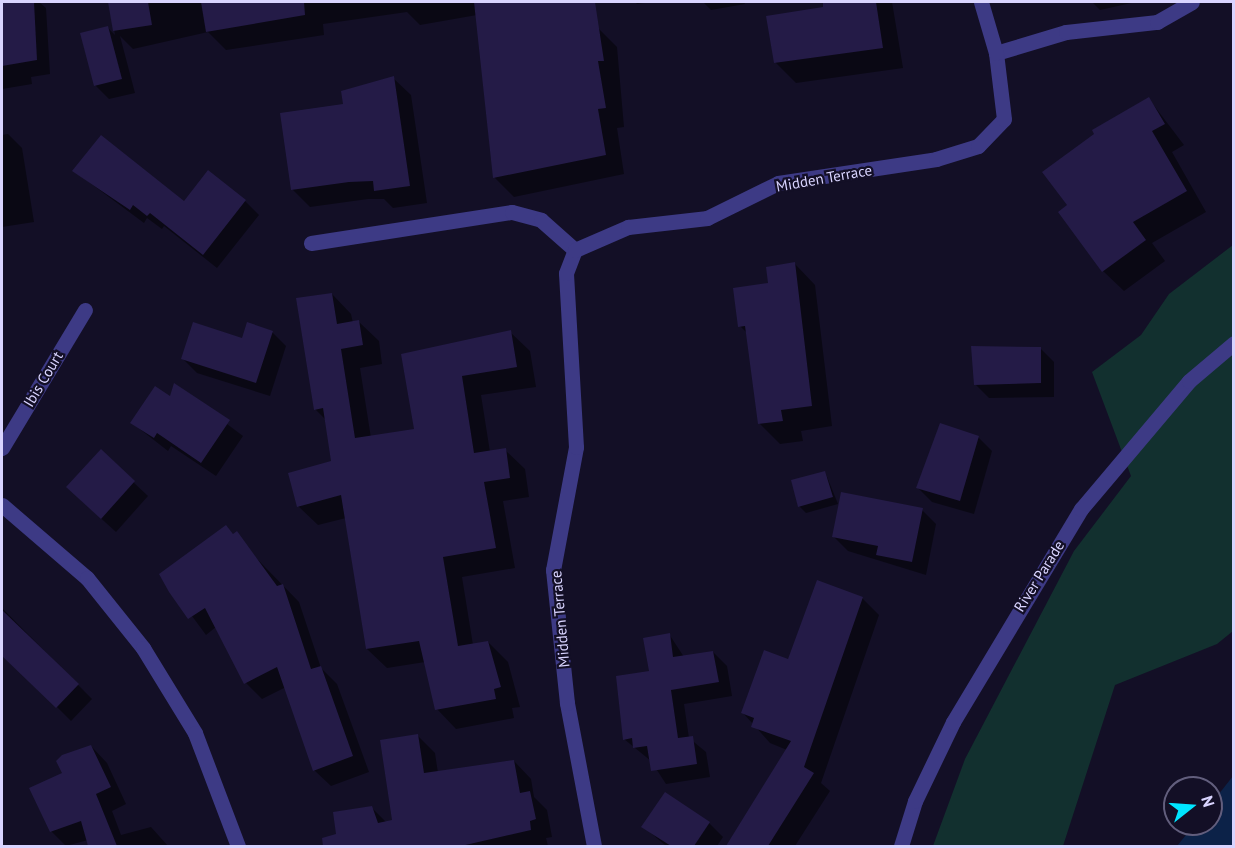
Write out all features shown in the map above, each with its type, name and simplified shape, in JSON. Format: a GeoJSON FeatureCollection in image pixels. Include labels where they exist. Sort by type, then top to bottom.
{"type":"FeatureCollection","features":[{"type":"Feature","properties":{"kind":"street","name":"Midden Terrace"},"geometry":{"type":"LineString","coordinates":[[594,846],[567,704],[554,570],[576,447],[566,273],[575,250],[628,227],[707,218],[778,183],[936,159],[978,146],[1004,118],[996,53],[981,2]]}},
{"type":"Feature","properties":{"kind":"street"},"geometry":{"type":"LineString","coordinates":[[996,53],[1066,32],[1157,22],[1192,2]]}},
{"type":"Feature","properties":{"kind":"street"},"geometry":{"type":"LineString","coordinates":[[311,243],[512,212],[541,220],[575,250]]}},
{"type":"Feature","properties":{"kind":"street","name":"Ibis Court"},"geometry":{"type":"LineString","coordinates":[[2,448],[85,310]]}},
{"type":"Feature","properties":{"kind":"street","name":"River Parade"},"geometry":{"type":"LineString","coordinates":[[901,846],[915,801],[953,722],[1081,509],[1189,381],[1233,343]]}},
{"type":"Feature","properties":{"kind":"street"},"geometry":{"type":"LineString","coordinates":[[2,505],[87,578],[143,648],[195,733],[238,846]]}},
{"type":"Feature","properties":{"kind":"green space"},"geometry":{"type":"Polygon","coordinates":[[[1233,245],[1233,631],[1217,644],[1115,685],[1063,846],[933,846],[965,759],[1074,551],[1131,476],[1092,372],[1141,335],[1169,294],[1233,245]]]}},
{"type":"Feature","properties":{"kind":"water"},"geometry":{"type":"Polygon","coordinates":[[[1233,776],[1233,846],[1177,846],[1185,836],[1223,836],[1223,789],[1233,776]]]}},
{"type":"Feature","properties":{"kind":"building"},"geometry":{"type":"Polygon","coordinates":[[[2,2],[34,2],[37,60],[2,66],[2,2]]]}},
{"type":"Feature","properties":{"kind":"building"},"geometry":{"type":"Polygon","coordinates":[[[108,2],[148,2],[152,25],[113,31],[108,2]]]}},
{"type":"Feature","properties":{"kind":"building"},"geometry":{"type":"Polygon","coordinates":[[[201,2],[304,2],[305,15],[206,32],[201,2]]]}},
{"type":"Feature","properties":{"kind":"building"},"geometry":{"type":"Polygon","coordinates":[[[474,2],[595,2],[604,61],[598,61],[606,108],[598,109],[606,155],[493,178],[474,2]]]}},
{"type":"Feature","properties":{"kind":"building"},"geometry":{"type":"Polygon","coordinates":[[[823,2],[876,2],[883,48],[774,63],[766,16],[823,7],[823,2]]]}},
{"type":"Feature","properties":{"kind":"building"},"geometry":{"type":"Polygon","coordinates":[[[108,26],[122,79],[94,86],[80,33],[108,26]]]}},
{"type":"Feature","properties":{"kind":"building"},"geometry":{"type":"Polygon","coordinates":[[[394,76],[410,186],[374,191],[373,181],[291,190],[280,113],[343,104],[341,91],[394,76]]]}},
{"type":"Feature","properties":{"kind":"building"},"geometry":{"type":"Polygon","coordinates":[[[1149,97],[1165,124],[1152,131],[1187,191],[1133,222],[1146,240],[1102,272],[1058,212],[1067,205],[1042,172],[1094,134],[1092,130],[1149,97]]]}},
{"type":"Feature","properties":{"kind":"building"},"geometry":{"type":"Polygon","coordinates":[[[101,135],[184,201],[208,170],[246,200],[203,255],[150,213],[147,216],[133,205],[130,210],[72,171],[101,135]]]}},
{"type":"Feature","properties":{"kind":"building"},"geometry":{"type":"Polygon","coordinates":[[[795,262],[812,406],[781,410],[783,421],[758,424],[745,326],[738,327],[733,288],[768,283],[766,267],[795,262]]]}},
{"type":"Feature","properties":{"kind":"building"},"geometry":{"type":"Polygon","coordinates":[[[332,293],[337,324],[359,320],[363,345],[341,349],[355,438],[414,429],[401,354],[511,330],[517,367],[462,376],[474,453],[506,448],[510,478],[484,482],[496,548],[443,557],[458,646],[488,641],[501,687],[494,689],[496,699],[435,710],[419,641],[366,649],[341,495],[297,507],[288,473],[331,461],[323,408],[314,410],[296,298],[332,293]]]}},
{"type":"Feature","properties":{"kind":"building"},"geometry":{"type":"Polygon","coordinates":[[[193,322],[242,338],[247,322],[273,331],[256,383],[181,359],[193,322]]]}},
{"type":"Feature","properties":{"kind":"building"},"geometry":{"type":"Polygon","coordinates":[[[971,346],[1041,347],[1041,383],[974,385],[971,346]]]}},
{"type":"Feature","properties":{"kind":"building"},"geometry":{"type":"Polygon","coordinates":[[[174,383],[230,420],[201,463],[157,433],[154,438],[130,423],[155,386],[170,396],[174,383]]]}},
{"type":"Feature","properties":{"kind":"building"},"geometry":{"type":"Polygon","coordinates":[[[940,423],[979,436],[960,501],[916,488],[940,423]]]}},
{"type":"Feature","properties":{"kind":"building"},"geometry":{"type":"Polygon","coordinates":[[[101,449],[135,481],[101,519],[66,487],[101,449]]]}},
{"type":"Feature","properties":{"kind":"building"},"geometry":{"type":"Polygon","coordinates":[[[825,471],[833,497],[798,507],[791,480],[825,471]]]}},
{"type":"Feature","properties":{"kind":"building"},"geometry":{"type":"Polygon","coordinates":[[[841,492],[923,508],[912,562],[876,555],[878,546],[832,537],[841,492]]]}},
{"type":"Feature","properties":{"kind":"building"},"geometry":{"type":"Polygon","coordinates":[[[226,525],[233,534],[237,531],[277,586],[283,584],[311,669],[321,666],[353,756],[313,771],[277,667],[244,684],[205,608],[188,619],[159,574],[226,525]]]}},
{"type":"Feature","properties":{"kind":"building"},"geometry":{"type":"Polygon","coordinates":[[[817,580],[863,597],[804,767],[814,773],[768,846],[726,846],[791,741],[751,727],[754,718],[741,713],[764,650],[788,659],[817,580]]]}},
{"type":"Feature","properties":{"kind":"building"},"geometry":{"type":"Polygon","coordinates":[[[2,610],[79,684],[56,708],[2,656],[2,610]]]}},
{"type":"Feature","properties":{"kind":"building"},"geometry":{"type":"Polygon","coordinates":[[[670,633],[673,657],[713,651],[719,682],[671,690],[678,738],[693,736],[697,764],[651,771],[647,746],[633,748],[632,738],[623,740],[616,676],[649,671],[643,638],[670,633]]]}},
{"type":"Feature","properties":{"kind":"building"},"geometry":{"type":"Polygon","coordinates":[[[418,734],[424,773],[514,760],[520,793],[530,791],[536,819],[530,821],[531,830],[461,846],[323,846],[322,838],[336,834],[333,812],[372,806],[378,823],[392,820],[380,740],[418,734]]]}},
{"type":"Feature","properties":{"kind":"building"},"geometry":{"type":"Polygon","coordinates":[[[91,745],[111,787],[96,794],[117,846],[88,846],[81,821],[50,832],[29,788],[62,773],[56,761],[62,755],[91,745]]]}},
{"type":"Feature","properties":{"kind":"building"},"geometry":{"type":"Polygon","coordinates":[[[665,792],[710,822],[694,846],[671,846],[641,827],[665,792]]]}}]}
